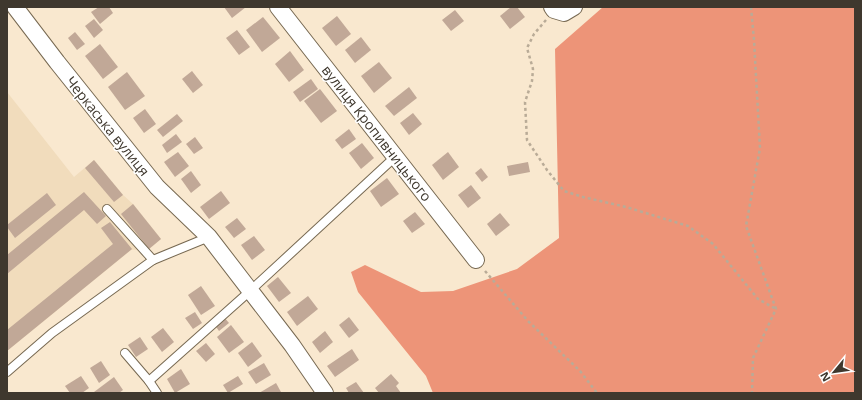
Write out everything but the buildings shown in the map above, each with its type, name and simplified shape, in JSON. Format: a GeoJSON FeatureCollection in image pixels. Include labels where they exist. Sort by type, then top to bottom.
{"type":"FeatureCollection","features":[{"type":"Feature","properties":{"kind":"street","name":"Черкаська вулиця"},"geometry":{"type":"LineString","coordinates":[[15,7],[157,187],[209,237],[292,345],[325,393]]}},
{"type":"Feature","properties":{"kind":"street","name":"вулиця Кропивницького"},"geometry":{"type":"LineString","coordinates":[[278,7],[476,260]]}},
{"type":"Feature","properties":{"kind":"street"},"geometry":{"type":"LineString","coordinates":[[553,9],[564,13],[574,7]]}},
{"type":"Feature","properties":{"kind":"lane"},"geometry":{"type":"LineString","coordinates":[[149,381],[395,157]]}},
{"type":"Feature","properties":{"kind":"lane"},"geometry":{"type":"LineString","coordinates":[[107,208],[153,260]]}},
{"type":"Feature","properties":{"kind":"lane"},"geometry":{"type":"LineString","coordinates":[[7,372],[52,334],[153,260],[209,237]]}},
{"type":"Feature","properties":{"kind":"lane"},"geometry":{"type":"LineString","coordinates":[[125,353],[149,381],[156,393]]}},
{"type":"Feature","properties":{"kind":"path"},"geometry":{"type":"LineString","coordinates":[[751,7],[760,148],[746,226],[776,309],[753,358],[752,393]]}},
{"type":"Feature","properties":{"kind":"path"},"geometry":{"type":"LineString","coordinates":[[553,9],[534,34],[527,48],[533,69],[532,81],[525,102],[527,140],[547,170],[564,191],[626,207],[688,226],[713,244],[758,299],[776,309]]}},
{"type":"Feature","properties":{"kind":"path"},"geometry":{"type":"LineString","coordinates":[[476,260],[528,321],[580,371],[597,393]]}},
{"type":"Feature","properties":{"kind":"shaded area"},"geometry":{"type":"Polygon","coordinates":[[[603,7],[855,7],[855,393],[433,393],[426,376],[358,292],[351,272],[365,265],[421,292],[453,291],[517,269],[559,238],[555,49],[603,7]]]}},
{"type":"Feature","properties":{"kind":"shaded area"},"geometry":{"type":"Polygon","coordinates":[[[7,92],[74,177],[94,160],[123,195],[133,204],[161,239],[149,249],[131,250],[7,351],[7,92]]]}}]}
